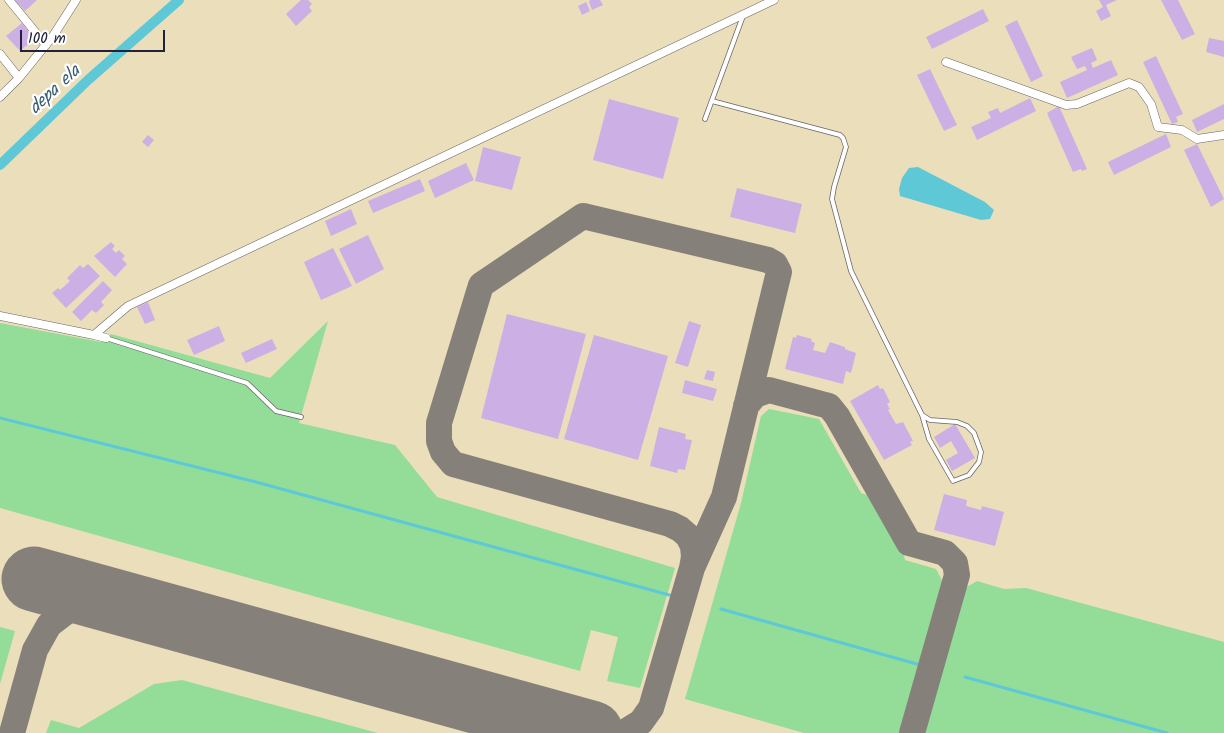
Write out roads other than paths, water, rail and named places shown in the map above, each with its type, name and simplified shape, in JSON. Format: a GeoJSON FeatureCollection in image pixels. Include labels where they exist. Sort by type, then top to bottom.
{"type":"FeatureCollection","features":[{"type":"Feature","properties":{"kind":"street"},"geometry":{"type":"LineString","coordinates":[[9,0],[46,45]]}},
{"type":"Feature","properties":{"kind":"street"},"geometry":{"type":"LineString","coordinates":[[0,97],[19,78],[46,45],[76,0]]}},
{"type":"Feature","properties":{"kind":"street"},"geometry":{"type":"LineString","coordinates":[[94,335],[128,306],[774,0]]}},
{"type":"Feature","properties":{"kind":"street"},"geometry":{"type":"LineString","coordinates":[[0,54],[19,78]]}},
{"type":"Feature","properties":{"kind":"street"},"geometry":{"type":"LineString","coordinates":[[946,62],[1066,105],[1078,104],[1129,83],[1139,87],[1151,104],[1158,127],[1182,130],[1197,139],[1224,135]]}},
{"type":"Feature","properties":{"kind":"street"},"geometry":{"type":"LineString","coordinates":[[0,316],[106,338]]}},
{"type":"Feature","properties":{"kind":"lane"},"geometry":{"type":"LineString","coordinates":[[704,119],[744,14]]}},
{"type":"Feature","properties":{"kind":"lane"},"geometry":{"type":"LineString","coordinates":[[712,101],[840,135],[843,138],[846,147],[832,199],[845,253],[922,415],[929,439],[953,481],[969,475],[979,462],[979,442],[974,432],[967,426],[957,422],[930,420],[922,415]]}},
{"type":"Feature","properties":{"kind":"lane"},"geometry":{"type":"LineString","coordinates":[[106,338],[247,383],[276,411],[301,417]]}},
{"type":"Feature","properties":{"kind":"water"},"geometry":{"type":"Polygon","coordinates":[[[918,167],[985,202],[994,210],[990,219],[981,220],[900,196],[899,189],[902,178],[909,168],[918,167]]]}},
{"type":"Feature","properties":{"kind":"waterway","name":"depa ela"},"geometry":{"type":"LineString","coordinates":[[0,165],[88,80],[179,0]]}},
{"type":"Feature","properties":{"kind":"waterway"},"geometry":{"type":"LineString","coordinates":[[0,418],[256,482],[673,596]]}},
{"type":"Feature","properties":{"kind":"waterway"},"geometry":{"type":"LineString","coordinates":[[721,609],[924,666]]}},
{"type":"Feature","properties":{"kind":"waterway"},"geometry":{"type":"LineString","coordinates":[[965,677],[1167,733]]}}]}
